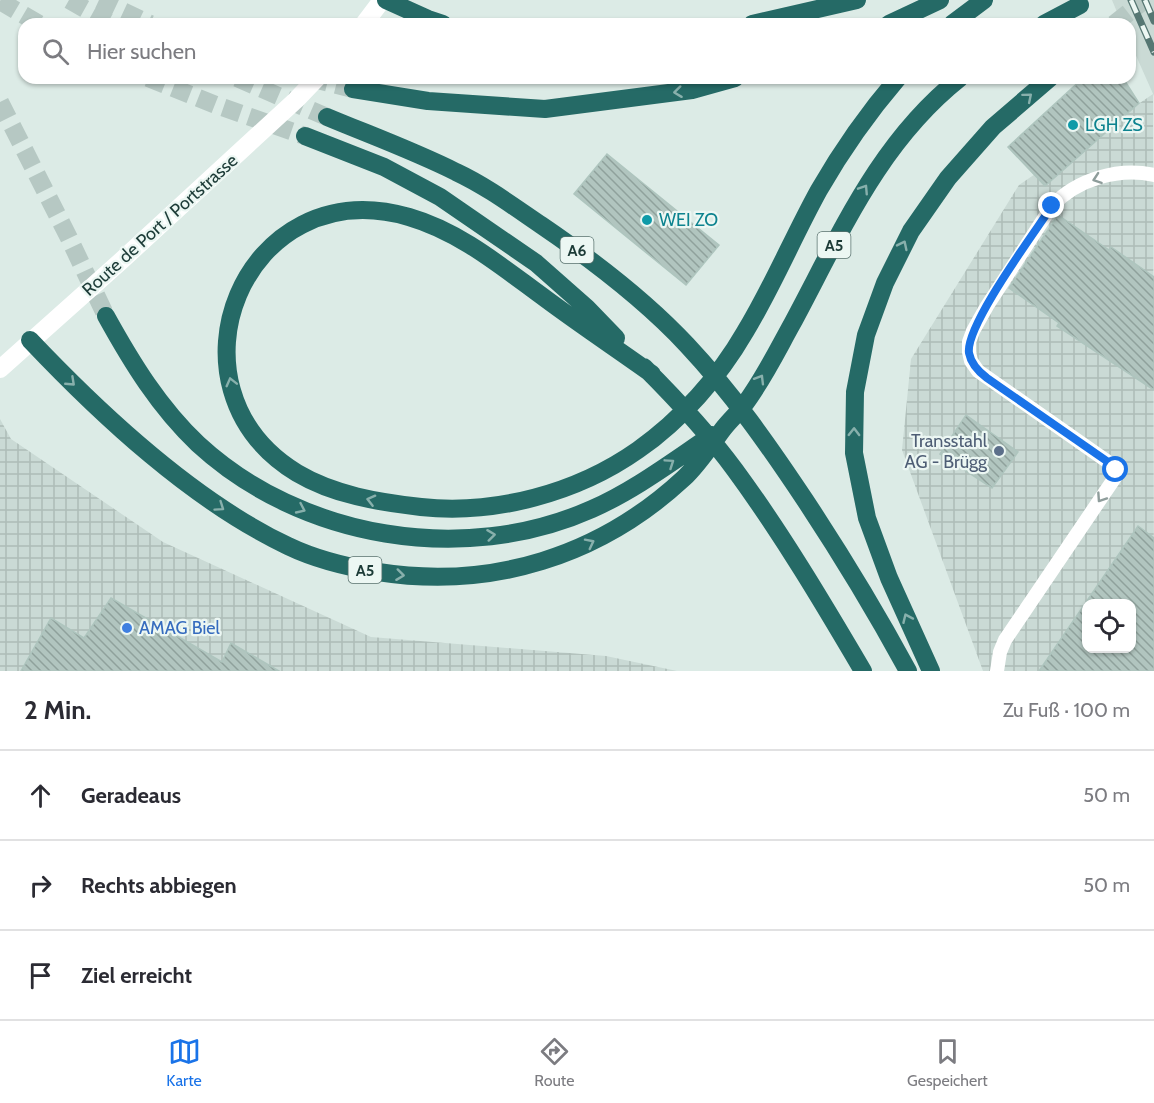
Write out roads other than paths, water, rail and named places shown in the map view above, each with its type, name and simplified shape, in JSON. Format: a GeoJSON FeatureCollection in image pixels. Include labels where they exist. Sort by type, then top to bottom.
{"type":"FeatureCollection","features":[{"type":"Feature","properties":{"kind":"highway"},"geometry":{"type":"LineString","coordinates":[[384,0],[426,18]]}},
{"type":"Feature","properties":{"kind":"highway"},"geometry":{"type":"LineString","coordinates":[[778,18],[856,0]]}},
{"type":"Feature","properties":{"kind":"highway"},"geometry":{"type":"LineString","coordinates":[[902,18],[940,0]]}},
{"type":"Feature","properties":{"kind":"highway"},"geometry":{"type":"LineString","coordinates":[[960,18],[984,0]]}},
{"type":"Feature","properties":{"kind":"highway"},"geometry":{"type":"LineString","coordinates":[[1055,18],[1080,5]]}},
{"type":"Feature","properties":{"kind":"highway"},"geometry":{"type":"LineString","coordinates":[[353,89],[429,101],[545,109],[692,90],[714,84]]}},
{"type":"Feature","properties":{"kind":"highway","name":"A5"},"geometry":{"type":"LineString","coordinates":[[652,374],[484,254],[435,227],[409,217],[381,212],[341,212],[324,216],[305,223],[279,239],[259,260],[242,284],[227,330],[227,368],[231,386],[249,426],[261,445],[276,458],[315,483],[384,503],[429,508],[469,508],[533,497],[570,485],[636,452],[659,433],[719,372],[745,333],[818,193],[847,144],[893,84]]}},
{"type":"Feature","properties":{"kind":"highway","name":"A5"},"geometry":{"type":"LineString","coordinates":[[30,340],[61,373],[141,446],[227,512],[288,546],[344,567],[404,576],[441,578],[484,574],[533,564],[577,549],[613,531],[649,507],[686,476],[744,405],[774,356],[856,201],[879,167],[923,109],[953,84]]}},
{"type":"Feature","properties":{"kind":"highway"},"geometry":{"type":"LineString","coordinates":[[931,671],[889,578],[867,518],[854,453],[855,392],[870,325],[885,283],[910,231],[948,178],[993,127],[1043,84]]}},
{"type":"Feature","properties":{"kind":"highway","name":"A6"},"geometry":{"type":"LineString","coordinates":[[327,117],[456,172],[502,199],[573,247],[631,293],[686,344],[727,391],[766,442],[831,539],[881,621],[908,671]]}},
{"type":"Feature","properties":{"kind":"highway","name":"A6"},"geometry":{"type":"LineString","coordinates":[[305,135],[384,167],[440,197],[536,263],[587,308],[652,374],[734,469],[813,587],[863,671]]}},
{"type":"Feature","properties":{"kind":"highway","name":"A5"},"geometry":{"type":"LineString","coordinates":[[106,316],[133,364],[159,402],[213,456],[259,489],[304,511],[349,526],[385,533],[426,538],[468,537],[517,531],[558,521],[591,510],[614,498],[726,426]]}},
{"type":"Feature","properties":{"kind":"main road"},"geometry":{"type":"LineString","coordinates":[[369,18],[384,0]]}},
{"type":"Feature","properties":{"kind":"main road","name":"Route de Port / Portstrasse"},"geometry":{"type":"LineString","coordinates":[[0,369],[297,100],[312,84]]}},
{"type":"Feature","properties":{"kind":"lane"},"geometry":{"type":"LineString","coordinates":[[997,671],[1005,639],[1116,476],[1116,470],[1111,464],[978,371],[971,361],[969,342],[987,306],[1052,206],[1061,196],[1077,186],[1103,176],[1128,171],[1154,175]]}},
{"type":"Feature","properties":{"kind":"tunnel"},"geometry":{"type":"LineString","coordinates":[[69,0],[101,18]]}},
{"type":"Feature","properties":{"kind":"tunnel"},"geometry":{"type":"LineString","coordinates":[[99,0],[137,18]]}},
{"type":"Feature","properties":{"kind":"tunnel"},"geometry":{"type":"LineString","coordinates":[[1122,18],[1145,0]]}},
{"type":"Feature","properties":{"kind":"tunnel"},"geometry":{"type":"LineString","coordinates":[[0,1],[29,18]]}},
{"type":"Feature","properties":{"kind":"tunnel"},"geometry":{"type":"LineString","coordinates":[[163,84],[305,136]]}},
{"type":"Feature","properties":{"kind":"tunnel"},"geometry":{"type":"LineString","coordinates":[[251,84],[327,117]]}},
{"type":"Feature","properties":{"kind":"tunnel"},"geometry":{"type":"LineString","coordinates":[[333,84],[353,89]]}},
{"type":"Feature","properties":{"kind":"tunnel"},"geometry":{"type":"LineString","coordinates":[[0,102],[106,316]]}},
{"type":"Feature","properties":{"kind":"railway"},"geometry":{"type":"LineString","coordinates":[[1131,0],[1154,52]]}},
{"type":"Feature","properties":{"kind":"railway"},"geometry":{"type":"LineString","coordinates":[[1145,0],[1154,21]]}},
{"type":"Feature","properties":{"kind":"place","name":"LGH ZS"},"geometry":{"type":"Point","coordinates":[1073,125]}},
{"type":"Feature","properties":{"kind":"place","name":"WEI ZO"},"geometry":{"type":"Point","coordinates":[647,220]}},
{"type":"Feature","properties":{"kind":"place","name":"Transstahl AG - Brügg"},"geometry":{"type":"Point","coordinates":[999,451]}},
{"type":"Feature","properties":{"kind":"place","name":"AMAG Biel"},"geometry":{"type":"Point","coordinates":[127,628]}}]}
